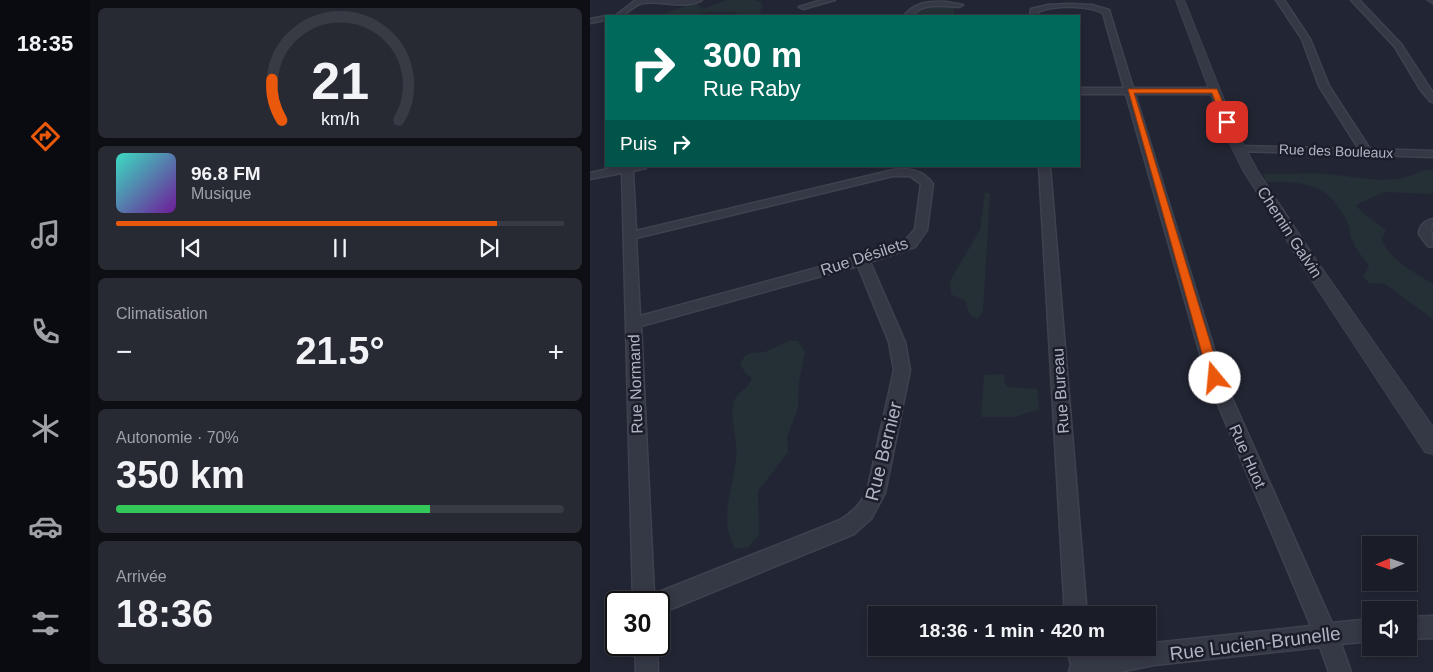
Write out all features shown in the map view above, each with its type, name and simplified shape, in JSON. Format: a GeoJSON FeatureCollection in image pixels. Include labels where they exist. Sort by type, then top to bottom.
{"type":"FeatureCollection","features":[{"type":"Feature","properties":{"kind":"street"},"geometry":{"type":"LineString","coordinates":[[620,15],[641,0],[685,2],[698,0]]}},
{"type":"Feature","properties":{"kind":"street"},"geometry":{"type":"LineString","coordinates":[[797,0],[810,15]]}},
{"type":"Feature","properties":{"kind":"street"},"geometry":{"type":"LineString","coordinates":[[803,7],[831,0]]}},
{"type":"Feature","properties":{"kind":"street","name":"Chemin Galvin"},"geometry":{"type":"LineString","coordinates":[[1180,0],[1214,91],[1239,149],[1260,187],[1433,446]]}},
{"type":"Feature","properties":{"kind":"street"},"geometry":{"type":"LineString","coordinates":[[1280,0],[1309,44],[1324,86],[1366,152]]}},
{"type":"Feature","properties":{"kind":"street"},"geometry":{"type":"LineString","coordinates":[[1355,0],[1398,46],[1423,87],[1433,99]]}},
{"type":"Feature","properties":{"kind":"street"},"geometry":{"type":"LineString","coordinates":[[909,15],[920,6],[960,2],[957,15]]}},
{"type":"Feature","properties":{"kind":"street","name":"Rue Huot"},"geometry":{"type":"LineString","coordinates":[[1034,15],[1034,11],[1043,7],[1092,7],[1104,10],[1130,91],[1215,378],[1326,634],[1340,672]]}},
{"type":"Feature","properties":{"kind":"street"},"geometry":{"type":"LineString","coordinates":[[590,21],[605,18]]}},
{"type":"Feature","properties":{"kind":"street"},"geometry":{"type":"LineString","coordinates":[[1080,91],[1214,91]]}},
{"type":"Feature","properties":{"kind":"street","name":"Rue des Bouleaux"},"geometry":{"type":"LineString","coordinates":[[1239,149],[1433,154]]}},
{"type":"Feature","properties":{"kind":"street"},"geometry":{"type":"LineString","coordinates":[[590,176],[632,167]]}},
{"type":"Feature","properties":{"kind":"street","name":"Rue Normand"},"geometry":{"type":"LineString","coordinates":[[632,167],[630,236],[644,591]]}},
{"type":"Feature","properties":{"kind":"street","name":"Rue Bureau"},"geometry":{"type":"LineString","coordinates":[[1044,167],[1075,606]]}},
{"type":"Feature","properties":{"kind":"street","name":"Rue Désilets"},"geometry":{"type":"LineString","coordinates":[[630,236],[902,171],[922,176],[927,184],[921,230],[916,239],[902,248],[633,323]]}},
{"type":"Feature","properties":{"kind":"street"},"geometry":{"type":"LineString","coordinates":[[1433,224],[1428,225],[1425,229],[1426,234],[1433,243]]}},
{"type":"Feature","properties":{"kind":"street","name":"Rue Bernier"},"geometry":{"type":"LineString","coordinates":[[670,599],[847,527],[860,519],[869,509],[876,493],[902,370],[892,327],[862,260]]}},
{"type":"Feature","properties":{"kind":"street"},"geometry":{"type":"LineString","coordinates":[[1417,628],[1433,627]]}},
{"type":"Feature","properties":{"kind":"street","name":"Rue Lucien-Brunelle"},"geometry":{"type":"LineString","coordinates":[[1082,671],[1122,660],[1154,654],[1362,631]]}},
{"type":"Feature","properties":{"kind":"street"},"geometry":{"type":"LineString","coordinates":[[646,656],[647,672]]}},
{"type":"Feature","properties":{"kind":"street"},"geometry":{"type":"LineString","coordinates":[[1079,656],[1082,671]]}},
{"type":"Feature","properties":{"kind":"shaded area"},"geometry":{"type":"Polygon","coordinates":[[[727,0],[755,0],[761,2],[763,6],[760,12],[765,15],[742,15],[720,12],[660,15],[694,3],[704,9],[727,0]]]}},
{"type":"Feature","properties":{"kind":"shaded area"},"geometry":{"type":"Polygon","coordinates":[[[950,5],[955,7],[953,15],[912,15],[918,9],[950,5]]]}},
{"type":"Feature","properties":{"kind":"shaded area"},"geometry":{"type":"Polygon","coordinates":[[[1423,170],[1433,170],[1433,194],[1384,192],[1356,205],[1362,213],[1386,231],[1381,240],[1392,255],[1433,284],[1433,319],[1385,284],[1369,283],[1363,277],[1369,266],[1353,243],[1347,221],[1331,198],[1314,187],[1304,184],[1266,182],[1263,174],[1328,174],[1389,180],[1412,175],[1423,170]]]}},
{"type":"Feature","properties":{"kind":"shaded area"},"geometry":{"type":"Polygon","coordinates":[[[985,192],[990,194],[983,311],[978,319],[970,315],[965,301],[951,294],[950,281],[980,230],[985,192]]]}},
{"type":"Feature","properties":{"kind":"shaded area"},"geometry":{"type":"Polygon","coordinates":[[[789,341],[798,341],[805,352],[799,382],[798,408],[787,437],[788,452],[758,491],[759,535],[748,547],[735,549],[730,537],[727,515],[737,452],[733,409],[735,399],[752,378],[745,373],[740,364],[749,354],[767,351],[789,341]]]}},
{"type":"Feature","properties":{"kind":"shaded area"},"geometry":{"type":"Polygon","coordinates":[[[1004,374],[1005,384],[1009,387],[1037,389],[1039,409],[1015,417],[981,417],[984,375],[1004,374]]]}},
{"type":"Feature","properties":{"kind":"route"},"geometry":{"type":"LineString","coordinates":[[1215,378],[1130,91],[1214,91],[1227,122]]}}]}
